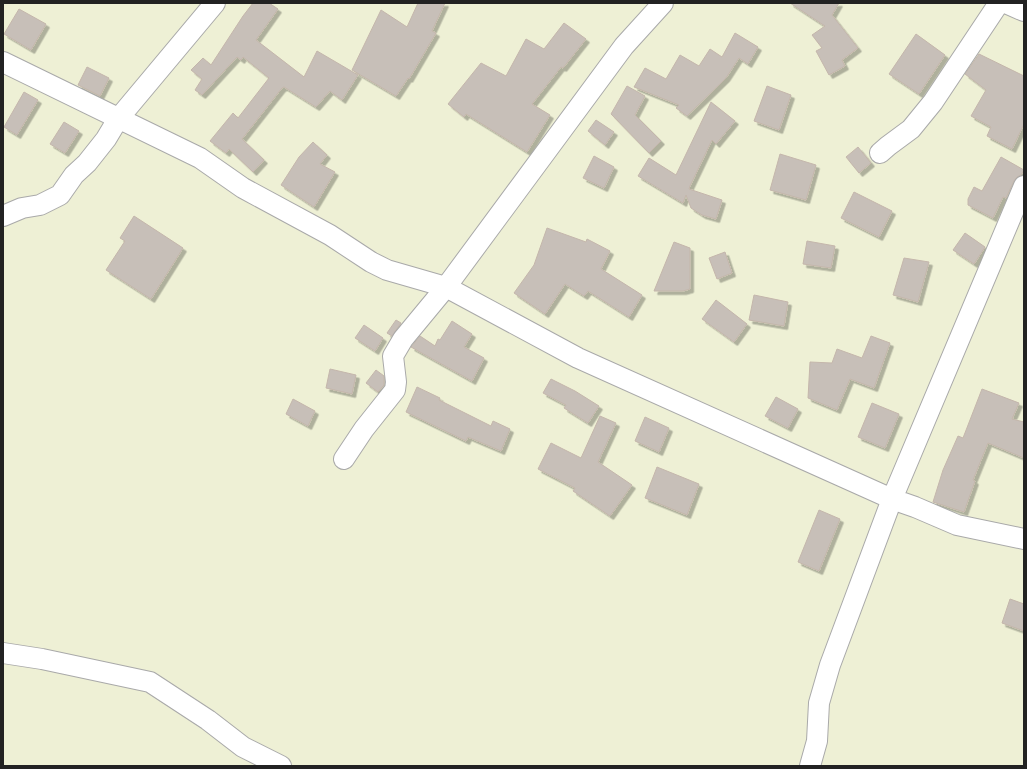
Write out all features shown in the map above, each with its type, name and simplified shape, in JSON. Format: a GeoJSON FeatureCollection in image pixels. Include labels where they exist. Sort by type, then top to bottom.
{"type":"FeatureCollection","features":[{"type":"Feature","properties":{"kind":"street"},"geometry":{"type":"LineString","coordinates":[[3,216],[22,208],[40,205],[60,195],[74,174],[87,163],[106,139],[118,118],[215,3]]}},
{"type":"Feature","properties":{"kind":"street"},"geometry":{"type":"LineString","coordinates":[[344,459],[364,429],[395,390],[396,382],[392,356],[403,339],[446,287],[620,52],[663,3]]}},
{"type":"Feature","properties":{"kind":"street"},"geometry":{"type":"LineString","coordinates":[[880,153],[911,129],[933,102],[999,3]]}},
{"type":"Feature","properties":{"kind":"street"},"geometry":{"type":"LineString","coordinates":[[1008,3],[1024,10]]}},
{"type":"Feature","properties":{"kind":"street"},"geometry":{"type":"LineString","coordinates":[[3,62],[200,158],[243,188],[330,235],[371,262],[387,270],[446,287],[578,358],[892,499],[915,507],[957,526],[1024,538]]}},
{"type":"Feature","properties":{"kind":"street"},"geometry":{"type":"LineString","coordinates":[[810,766],[817,741],[819,703],[830,665],[892,499],[1024,186]]}},
{"type":"Feature","properties":{"kind":"street"},"geometry":{"type":"LineString","coordinates":[[3,653],[42,659],[150,682],[208,720],[243,747],[281,766]]}},
{"type":"Feature","properties":{"kind":"green space"},"geometry":{"type":"Polygon","coordinates":[[[3,3],[1024,3],[1024,766],[3,766],[3,3]]]}},
{"type":"Feature","properties":{"kind":"building"},"geometry":{"type":"Polygon","coordinates":[[[253,3],[269,3],[278,9],[256,40],[304,77],[317,51],[358,75],[342,100],[330,91],[316,107],[284,87],[282,88],[242,139],[264,160],[253,172],[229,149],[226,153],[210,141],[233,113],[238,118],[269,78],[243,57],[241,60],[237,57],[202,95],[195,90],[202,79],[191,70],[203,58],[211,65],[253,3]]]}},
{"type":"Feature","properties":{"kind":"building"},"geometry":{"type":"Polygon","coordinates":[[[418,3],[445,3],[432,31],[436,33],[409,79],[408,78],[396,96],[352,70],[381,10],[407,27],[418,3]]]}},
{"type":"Feature","properties":{"kind":"building"},"geometry":{"type":"Polygon","coordinates":[[[790,3],[839,3],[832,15],[858,48],[842,60],[845,66],[829,75],[816,51],[822,48],[812,35],[825,26],[790,3]]]}},
{"type":"Feature","properties":{"kind":"building"},"geometry":{"type":"Polygon","coordinates":[[[19,9],[46,24],[31,50],[4,34],[19,9]]]}},
{"type":"Feature","properties":{"kind":"building"},"geometry":{"type":"Polygon","coordinates":[[[564,23],[586,39],[563,68],[561,67],[532,104],[550,115],[527,152],[466,114],[464,117],[448,104],[481,63],[506,76],[526,39],[544,49],[564,23]]]}},
{"type":"Feature","properties":{"kind":"building"},"geometry":{"type":"Polygon","coordinates":[[[735,33],[758,47],[748,64],[739,58],[726,78],[687,116],[676,108],[679,105],[634,87],[645,68],[666,79],[680,55],[699,66],[710,49],[722,57],[735,33]]]}},
{"type":"Feature","properties":{"kind":"building"},"geometry":{"type":"Polygon","coordinates":[[[916,34],[945,55],[919,94],[889,74],[916,34]]]}},
{"type":"Feature","properties":{"kind":"building"},"geometry":{"type":"Polygon","coordinates":[[[979,54],[1024,76],[1024,124],[1012,149],[987,136],[991,127],[971,116],[986,90],[965,74],[979,54]]]}},
{"type":"Feature","properties":{"kind":"building"},"geometry":{"type":"Polygon","coordinates":[[[87,67],[109,78],[100,96],[78,85],[87,67]]]}},
{"type":"Feature","properties":{"kind":"building"},"geometry":{"type":"Polygon","coordinates":[[[627,86],[645,96],[635,115],[661,141],[649,153],[611,114],[627,86]]]}},
{"type":"Feature","properties":{"kind":"building"},"geometry":{"type":"Polygon","coordinates":[[[767,86],[791,95],[779,130],[754,121],[767,86]]]}},
{"type":"Feature","properties":{"kind":"building"},"geometry":{"type":"Polygon","coordinates":[[[24,92],[38,100],[17,135],[4,127],[24,92]]]}},
{"type":"Feature","properties":{"kind":"building"},"geometry":{"type":"Polygon","coordinates":[[[711,102],[735,121],[716,144],[712,140],[689,189],[722,200],[716,219],[702,215],[691,208],[686,195],[683,203],[638,176],[649,158],[676,175],[711,102]]]}},
{"type":"Feature","properties":{"kind":"building"},"geometry":{"type":"Polygon","coordinates":[[[596,120],[614,132],[605,145],[588,131],[596,120]]]}},
{"type":"Feature","properties":{"kind":"building"},"geometry":{"type":"Polygon","coordinates":[[[64,122],[79,131],[65,153],[50,144],[64,122]]]}},
{"type":"Feature","properties":{"kind":"building"},"geometry":{"type":"Polygon","coordinates":[[[313,142],[327,155],[320,164],[335,172],[314,207],[281,185],[299,157],[313,142]]]}},
{"type":"Feature","properties":{"kind":"building"},"geometry":{"type":"Polygon","coordinates":[[[858,147],[871,163],[859,173],[846,157],[858,147]]]}},
{"type":"Feature","properties":{"kind":"building"},"geometry":{"type":"Polygon","coordinates":[[[780,154],[816,165],[806,200],[770,190],[780,154]]]}},
{"type":"Feature","properties":{"kind":"building"},"geometry":{"type":"Polygon","coordinates":[[[594,156],[614,167],[604,188],[583,178],[594,156]]]}},
{"type":"Feature","properties":{"kind":"building"},"geometry":{"type":"Polygon","coordinates":[[[1001,157],[1024,170],[1014,181],[1006,198],[1003,197],[993,218],[968,205],[968,199],[974,187],[982,191],[1001,157]]]}},
{"type":"Feature","properties":{"kind":"building"},"geometry":{"type":"Polygon","coordinates":[[[854,192],[892,211],[879,237],[841,218],[854,192]]]}},
{"type":"Feature","properties":{"kind":"building"},"geometry":{"type":"Polygon","coordinates":[[[134,216],[183,248],[151,299],[106,270],[125,241],[120,238],[134,216]]]}},
{"type":"Feature","properties":{"kind":"building"},"geometry":{"type":"Polygon","coordinates":[[[547,228],[586,242],[587,239],[610,251],[601,269],[642,295],[629,317],[588,291],[584,296],[565,284],[545,314],[514,293],[534,265],[547,228]]]}},
{"type":"Feature","properties":{"kind":"building"},"geometry":{"type":"Polygon","coordinates":[[[965,233],[985,247],[974,264],[953,250],[965,233]]]}},
{"type":"Feature","properties":{"kind":"building"},"geometry":{"type":"Polygon","coordinates":[[[807,241],[835,246],[831,268],[803,264],[807,241]]]}},
{"type":"Feature","properties":{"kind":"building"},"geometry":{"type":"Polygon","coordinates":[[[674,242],[690,248],[690,289],[683,291],[654,291],[674,242]]]}},
{"type":"Feature","properties":{"kind":"building"},"geometry":{"type":"Polygon","coordinates":[[[725,252],[732,273],[717,279],[709,258],[725,252]]]}},
{"type":"Feature","properties":{"kind":"building"},"geometry":{"type":"Polygon","coordinates":[[[904,258],[929,262],[918,302],[893,295],[904,258]]]}},
{"type":"Feature","properties":{"kind":"building"},"geometry":{"type":"Polygon","coordinates":[[[754,295],[788,302],[784,326],[749,320],[754,295]]]}},
{"type":"Feature","properties":{"kind":"building"},"geometry":{"type":"Polygon","coordinates":[[[716,300],[747,324],[734,342],[702,319],[716,300]]]}},
{"type":"Feature","properties":{"kind":"building"},"geometry":{"type":"Polygon","coordinates":[[[396,320],[401,323],[392,336],[387,333],[396,320]]]}},
{"type":"Feature","properties":{"kind":"building"},"geometry":{"type":"Polygon","coordinates":[[[452,321],[472,334],[464,347],[484,358],[472,381],[411,347],[420,336],[435,346],[438,339],[440,340],[452,321]]]}},
{"type":"Feature","properties":{"kind":"building"},"geometry":{"type":"Polygon","coordinates":[[[364,325],[383,338],[375,351],[355,338],[364,325]]]}},
{"type":"Feature","properties":{"kind":"building"},"geometry":{"type":"Polygon","coordinates":[[[871,336],[890,343],[874,388],[850,379],[837,410],[808,398],[810,362],[832,363],[837,349],[862,358],[871,336]]]}},
{"type":"Feature","properties":{"kind":"building"},"geometry":{"type":"Polygon","coordinates":[[[330,369],[356,375],[352,394],[326,388],[330,369]]]}},
{"type":"Feature","properties":{"kind":"building"},"geometry":{"type":"Polygon","coordinates":[[[376,370],[384,376],[384,385],[378,392],[366,383],[376,370]]]}},
{"type":"Feature","properties":{"kind":"building"},"geometry":{"type":"Polygon","coordinates":[[[551,379],[575,391],[599,406],[588,423],[564,408],[566,405],[543,393],[551,379]]]}},
{"type":"Feature","properties":{"kind":"building"},"geometry":{"type":"Polygon","coordinates":[[[417,387],[440,398],[439,400],[491,426],[493,421],[510,429],[501,451],[468,437],[466,441],[406,412],[417,387]]]}},
{"type":"Feature","properties":{"kind":"building"},"geometry":{"type":"Polygon","coordinates":[[[982,389],[1019,403],[1012,419],[1024,422],[1024,458],[988,443],[973,480],[975,481],[964,512],[933,502],[943,470],[958,436],[963,438],[982,389]]]}},
{"type":"Feature","properties":{"kind":"building"},"geometry":{"type":"Polygon","coordinates":[[[776,397],[798,409],[788,428],[765,416],[776,397]]]}},
{"type":"Feature","properties":{"kind":"building"},"geometry":{"type":"Polygon","coordinates":[[[293,399],[315,411],[308,426],[286,414],[293,399]]]}},
{"type":"Feature","properties":{"kind":"building"},"geometry":{"type":"Polygon","coordinates":[[[872,403],[899,414],[885,448],[858,437],[872,403]]]}},
{"type":"Feature","properties":{"kind":"building"},"geometry":{"type":"Polygon","coordinates":[[[600,416],[616,423],[598,462],[632,485],[610,516],[573,491],[575,488],[538,469],[551,443],[581,458],[600,416]]]}},
{"type":"Feature","properties":{"kind":"building"},"geometry":{"type":"Polygon","coordinates":[[[645,417],[669,428],[659,452],[635,441],[645,417]]]}},
{"type":"Feature","properties":{"kind":"building"},"geometry":{"type":"Polygon","coordinates":[[[657,467],[699,484],[687,515],[645,498],[657,467]]]}},
{"type":"Feature","properties":{"kind":"building"},"geometry":{"type":"Polygon","coordinates":[[[819,510],[840,519],[819,571],[798,562],[819,510]]]}},
{"type":"Feature","properties":{"kind":"building"},"geometry":{"type":"Polygon","coordinates":[[[1010,599],[1024,604],[1024,631],[1002,623],[1010,599]]]}}]}
